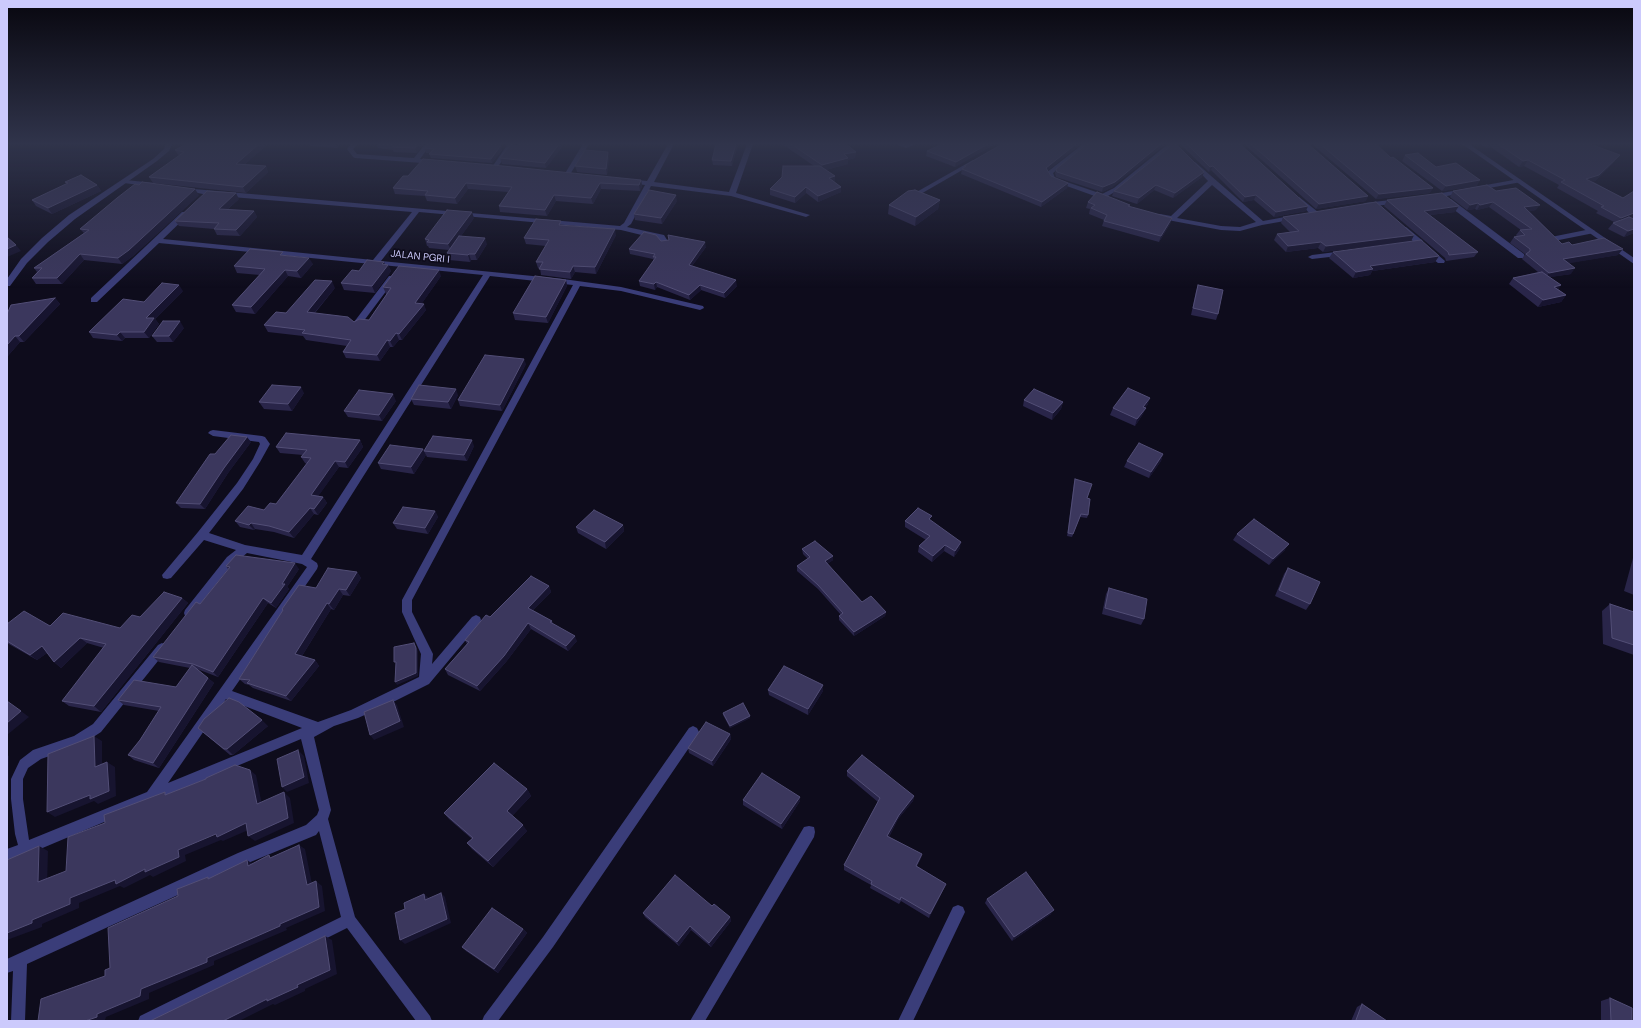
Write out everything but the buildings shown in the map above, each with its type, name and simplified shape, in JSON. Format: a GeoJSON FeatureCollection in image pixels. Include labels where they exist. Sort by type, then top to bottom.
{"type":"FeatureCollection","features":[{"type":"Feature","properties":{"kind":"street"},"geometry":{"type":"LineString","coordinates":[[7,284],[24,261],[45,240],[72,217],[111,192]]}},
{"type":"Feature","properties":{"kind":"street"},"geometry":{"type":"LineString","coordinates":[[201,192],[621,228],[643,232],[661,238],[665,243]]}},
{"type":"Feature","properties":{"kind":"street"},"geometry":{"type":"LineString","coordinates":[[621,228],[627,224],[645,192]]}},
{"type":"Feature","properties":{"kind":"street"},"geometry":{"type":"LineString","coordinates":[[715,192],[732,194],[806,215]]}},
{"type":"Feature","properties":{"kind":"street"},"geometry":{"type":"LineString","coordinates":[[910,198],[921,192]]}},
{"type":"Feature","properties":{"kind":"street"},"geometry":{"type":"LineString","coordinates":[[1089,192],[1116,201]]}},
{"type":"Feature","properties":{"kind":"street"},"geometry":{"type":"LineString","coordinates":[[1103,197],[1111,192]]}},
{"type":"Feature","properties":{"kind":"street"},"geometry":{"type":"LineString","coordinates":[[1172,219],[1200,192]]}},
{"type":"Feature","properties":{"kind":"street"},"geometry":{"type":"LineString","coordinates":[[1225,192],[1261,223]]}},
{"type":"Feature","properties":{"kind":"street"},"geometry":{"type":"LineString","coordinates":[[1426,197],[1443,192]]}},
{"type":"Feature","properties":{"kind":"street"},"geometry":{"type":"LineString","coordinates":[[1536,192],[1634,262]]}},
{"type":"Feature","properties":{"kind":"street"},"geometry":{"type":"LineString","coordinates":[[94,300],[208,193]]}},
{"type":"Feature","properties":{"kind":"street"},"geometry":{"type":"LineString","coordinates":[[1437,193],[1521,256]]}},
{"type":"Feature","properties":{"kind":"street"},"geometry":{"type":"LineString","coordinates":[[1154,214],[1220,228],[1240,229],[1261,223],[1312,214],[1293,194]]}},
{"type":"Feature","properties":{"kind":"street"},"geometry":{"type":"LineString","coordinates":[[1360,206],[1404,200]]}},
{"type":"Feature","properties":{"kind":"street"},"geometry":{"type":"LineString","coordinates":[[375,263],[417,210]]}},
{"type":"Feature","properties":{"kind":"street"},"geometry":{"type":"LineString","coordinates":[[1397,223],[1440,261]]}},
{"type":"Feature","properties":{"kind":"street"},"geometry":{"type":"LineString","coordinates":[[1554,239],[1591,232]]}},
{"type":"Feature","properties":{"kind":"street","name":"JALAN PGRI I"},"geometry":{"type":"LineString","coordinates":[[157,241],[578,283],[621,289],[700,308]]}},
{"type":"Feature","properties":{"kind":"street"},"geometry":{"type":"LineString","coordinates":[[1398,246],[1420,243]]}},
{"type":"Feature","properties":{"kind":"street"},"geometry":{"type":"LineString","coordinates":[[1312,257],[1352,252]]}},
{"type":"Feature","properties":{"kind":"street"},"geometry":{"type":"LineString","coordinates":[[357,324],[402,265]]}},
{"type":"Feature","properties":{"kind":"street"},"geometry":{"type":"LineString","coordinates":[[305,560],[488,274]]}},
{"type":"Feature","properties":{"kind":"street"},"geometry":{"type":"LineString","coordinates":[[425,680],[427,654],[407,612],[407,600],[578,283]]}},
{"type":"Feature","properties":{"kind":"street"},"geometry":{"type":"LineString","coordinates":[[167,575],[202,535],[240,486],[257,460],[265,444],[262,439],[213,433]]}},
{"type":"Feature","properties":{"kind":"street"},"geometry":{"type":"LineString","coordinates":[[151,796],[313,566],[305,560],[245,549],[202,535]]}},
{"type":"Feature","properties":{"kind":"street"},"geometry":{"type":"LineString","coordinates":[[182,623],[232,560],[245,549]]}},
{"type":"Feature","properties":{"kind":"street"},"geometry":{"type":"LineString","coordinates":[[7,856],[293,736],[301,733],[306,734],[331,722],[354,714],[425,680],[476,620]]}},
{"type":"Feature","properties":{"kind":"street"},"geometry":{"type":"LineString","coordinates":[[25,848],[21,834],[17,799],[17,779],[24,764],[37,754],[77,741],[97,728],[167,642]]}},
{"type":"Feature","properties":{"kind":"street"},"geometry":{"type":"LineString","coordinates":[[223,693],[318,728]]}},
{"type":"Feature","properties":{"kind":"street"},"geometry":{"type":"LineString","coordinates":[[489,1021],[548,942],[693,732]]}},
{"type":"Feature","properties":{"kind":"street"},"geometry":{"type":"LineString","coordinates":[[18,1021],[13,964],[217,870],[311,830],[322,820],[325,810],[306,734]]}},
{"type":"Feature","properties":{"kind":"street"},"geometry":{"type":"LineString","coordinates":[[322,820],[349,920],[426,1021]]}},
{"type":"Feature","properties":{"kind":"street"},"geometry":{"type":"LineString","coordinates":[[697,1021],[809,832]]}},
{"type":"Feature","properties":{"kind":"street"},"geometry":{"type":"LineString","coordinates":[[905,1021],[958,912]]}},
{"type":"Feature","properties":{"kind":"street"},"geometry":{"type":"LineString","coordinates":[[145,1021],[349,920]]}}]}
